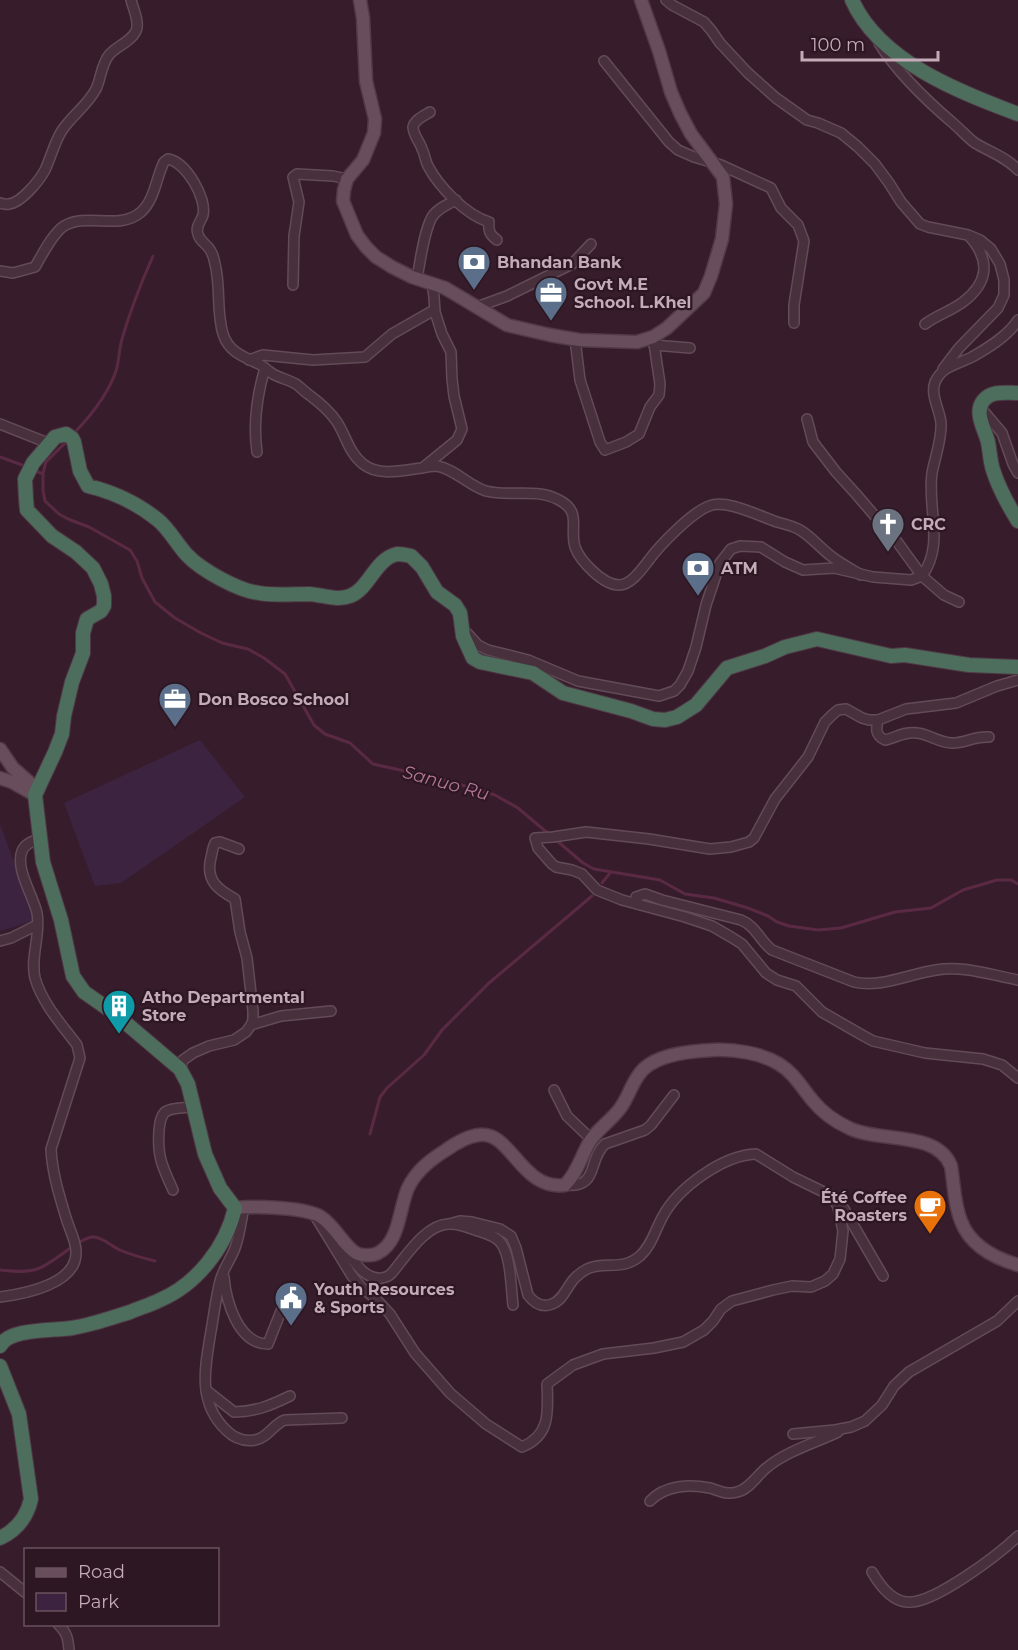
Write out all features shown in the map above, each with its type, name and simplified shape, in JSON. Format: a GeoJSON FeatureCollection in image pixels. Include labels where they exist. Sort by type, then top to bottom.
{"type":"FeatureCollection","features":[{"type":"Feature","properties":{"kind":"highway"},"geometry":{"type":"LineString","coordinates":[[852,0],[859,15],[873,33],[905,60],[938,80],[1018,114]]}},
{"type":"Feature","properties":{"kind":"highway"},"geometry":{"type":"LineString","coordinates":[[1018,393],[999,392],[990,395],[980,407],[981,423],[990,451],[992,468],[1003,497],[1018,521]]}},
{"type":"Feature","properties":{"kind":"highway"},"geometry":{"type":"LineString","coordinates":[[0,1346],[2,1341],[13,1335],[74,1328],[115,1317],[161,1300],[202,1270],[219,1248],[239,1208],[220,1188],[205,1154],[188,1084],[180,1069],[114,1013],[84,992],[73,976],[61,920],[43,862],[37,792],[62,734],[72,682],[83,653],[83,633],[87,619],[101,611],[104,606],[101,584],[93,568],[76,552],[52,536],[27,510],[25,479],[33,462],[55,437],[66,434],[72,438],[80,471],[88,486],[129,500],[142,508],[160,521],[188,556],[218,578],[259,593],[313,594],[339,598],[352,596],[386,560],[398,554],[411,556],[422,567],[437,592],[455,605],[460,613],[463,636],[474,658],[480,662],[532,673],[563,693],[653,718],[665,720],[677,717],[696,705],[727,668],[785,647],[817,639],[891,656],[905,655],[969,664],[1018,667]]}},
{"type":"Feature","properties":{"kind":"highway"},"geometry":{"type":"LineString","coordinates":[[0,1366],[19,1414],[31,1499],[28,1513],[17,1526],[0,1538]]}},
{"type":"Feature","properties":{"kind":"main road"},"geometry":{"type":"LineString","coordinates":[[360,0],[366,81],[375,119],[374,133],[363,160],[347,179],[344,201],[361,241],[376,257],[392,267],[444,288],[507,325],[575,339],[637,342],[653,341],[704,293],[722,239],[726,204],[723,177],[691,134],[680,113],[671,92],[660,51],[640,0]]}},
{"type":"Feature","properties":{"kind":"main road"},"geometry":{"type":"LineString","coordinates":[[0,748],[13,768],[37,792]]}},
{"type":"Feature","properties":{"kind":"main road"},"geometry":{"type":"LineString","coordinates":[[0,778],[37,792]]}},
{"type":"Feature","properties":{"kind":"main road"},"geometry":{"type":"LineString","coordinates":[[239,1208],[292,1209],[319,1215],[356,1253],[377,1254],[388,1246],[395,1231],[407,1190],[417,1172],[458,1142],[478,1135],[491,1135],[500,1141],[536,1178],[547,1183],[564,1185],[576,1172],[591,1139],[618,1111],[638,1075],[646,1067],[680,1052],[734,1051],[767,1058],[779,1064],[790,1072],[812,1100],[841,1124],[863,1134],[921,1142],[943,1152],[951,1166],[960,1221],[968,1234],[980,1247],[1018,1265]]}},
{"type":"Feature","properties":{"kind":"street"},"geometry":{"type":"LineString","coordinates":[[0,203],[8,205],[32,189],[45,170],[62,131],[73,116],[88,102],[96,88],[107,57],[136,31],[137,25],[131,0]]}},
{"type":"Feature","properties":{"kind":"street"},"geometry":{"type":"LineString","coordinates":[[460,625],[472,640],[488,650],[528,660],[578,681],[658,696],[674,691],[688,671],[720,562],[731,549],[751,545],[761,547],[784,562],[803,570],[834,568],[861,575],[899,579],[922,576],[931,559],[934,546],[932,475],[941,425],[934,385],[950,357],[998,308],[1004,296],[1004,280],[1000,264],[991,249],[980,240],[920,224],[901,202],[875,164],[858,147],[841,134],[807,120],[776,98],[748,73],[704,22],[672,6],[666,0]]}},
{"type":"Feature","properties":{"kind":"street"},"geometry":{"type":"LineString","coordinates":[[873,33],[886,56],[912,85],[974,142],[1010,161],[1018,170]]}},
{"type":"Feature","properties":{"kind":"street"},"geometry":{"type":"LineString","coordinates":[[604,61],[669,142],[678,150],[721,165],[771,188],[781,208],[802,233],[804,241],[794,305],[794,323]]}},
{"type":"Feature","properties":{"kind":"street"},"geometry":{"type":"LineString","coordinates":[[430,112],[413,127],[424,151],[427,165],[432,174],[456,200],[477,218],[489,222],[488,231],[497,240]]}},
{"type":"Feature","properties":{"kind":"street"},"geometry":{"type":"LineString","coordinates":[[0,271],[13,273],[35,267],[59,231],[66,225],[81,221],[109,222],[132,217],[141,211],[150,200],[164,162],[168,159],[175,160],[196,184],[201,197],[204,214],[197,231],[208,247],[216,266],[218,301],[223,334],[227,344],[271,373],[296,384],[319,401],[338,423],[352,452],[364,465],[378,472],[435,466],[486,491],[545,495],[556,498],[570,510],[574,519],[575,547],[579,555],[598,576],[616,585],[623,585],[631,580],[663,542],[710,505],[740,509],[795,527],[832,558],[861,575]]}},
{"type":"Feature","properties":{"kind":"street"},"geometry":{"type":"LineString","coordinates":[[293,285],[294,236],[299,202],[293,177],[297,174],[347,179]]}},
{"type":"Feature","properties":{"kind":"street"},"geometry":{"type":"LineString","coordinates":[[417,279],[432,217],[438,210],[456,200]]}},
{"type":"Feature","properties":{"kind":"street"},"geometry":{"type":"LineString","coordinates":[[925,324],[963,302],[975,291],[985,273],[983,256],[968,235]]}},
{"type":"Feature","properties":{"kind":"street"},"geometry":{"type":"LineString","coordinates":[[477,307],[507,296],[572,264],[591,244]]}},
{"type":"Feature","properties":{"kind":"street"},"geometry":{"type":"LineString","coordinates":[[422,468],[457,440],[462,429],[454,396],[451,352],[442,334],[435,310],[432,283]]}},
{"type":"Feature","properties":{"kind":"street"},"geometry":{"type":"LineString","coordinates":[[249,360],[263,355],[313,360],[365,357],[392,334],[435,310]]}},
{"type":"Feature","properties":{"kind":"street"},"geometry":{"type":"LineString","coordinates":[[939,374],[979,353],[1007,334],[1018,320]]}},
{"type":"Feature","properties":{"kind":"street"},"geometry":{"type":"LineString","coordinates":[[575,339],[580,380],[600,442],[605,450],[639,434],[650,407],[659,395],[660,384],[653,341],[690,348]]}},
{"type":"Feature","properties":{"kind":"street"},"geometry":{"type":"LineString","coordinates":[[257,452],[256,408],[265,368]]}},
{"type":"Feature","properties":{"kind":"street"},"geometry":{"type":"LineString","coordinates":[[980,407],[1002,433],[1018,473]]}},
{"type":"Feature","properties":{"kind":"street"},"geometry":{"type":"LineString","coordinates":[[807,420],[813,442],[898,543],[922,576],[944,595],[959,602]]}},
{"type":"Feature","properties":{"kind":"street"},"geometry":{"type":"LineString","coordinates":[[0,424],[48,443]]}},
{"type":"Feature","properties":{"kind":"street"},"geometry":{"type":"LineString","coordinates":[[1018,680],[956,703],[906,709],[878,720],[869,720],[846,709],[838,710],[825,722],[808,757],[775,799],[754,838],[749,842],[732,847],[711,849],[586,832],[535,838],[538,848],[556,867],[578,872],[597,890],[622,900],[712,926],[742,944],[766,973],[777,980],[796,986],[822,1012],[867,1038],[924,1053],[983,1059],[1002,1065],[1018,1078]]}},
{"type":"Feature","properties":{"kind":"street"},"geometry":{"type":"LineString","coordinates":[[878,720],[877,734],[885,740],[907,733],[916,733],[953,743],[979,736],[989,737]]}},
{"type":"Feature","properties":{"kind":"street"},"geometry":{"type":"LineString","coordinates":[[0,1297],[47,1287],[70,1271],[75,1262],[76,1251],[60,1198],[51,1149],[80,1052],[41,994],[35,977],[38,915],[23,872],[21,857],[22,849],[40,838]]}},
{"type":"Feature","properties":{"kind":"street"},"geometry":{"type":"LineString","coordinates":[[180,1069],[183,1060],[193,1053],[209,1046],[234,1040],[246,1032],[253,1020],[247,958],[240,932],[237,904],[235,899],[220,890],[209,872],[215,843],[220,842],[239,849]]}},
{"type":"Feature","properties":{"kind":"street"},"geometry":{"type":"LineString","coordinates":[[638,904],[636,897],[645,894],[741,920],[754,928],[766,946],[772,950],[854,982],[865,984],[935,970],[958,968],[1018,980]]}},
{"type":"Feature","properties":{"kind":"street"},"geometry":{"type":"LineString","coordinates":[[0,941],[37,925]]}},
{"type":"Feature","properties":{"kind":"street"},"geometry":{"type":"LineString","coordinates":[[251,1025],[281,1016],[331,1011]]}},
{"type":"Feature","properties":{"kind":"street"},"geometry":{"type":"LineString","coordinates":[[554,1089],[567,1116],[591,1139]]}},
{"type":"Feature","properties":{"kind":"street"},"geometry":{"type":"LineString","coordinates":[[564,1185],[574,1186],[586,1180],[592,1174],[601,1147],[645,1130],[674,1095]]}},
{"type":"Feature","properties":{"kind":"street"},"geometry":{"type":"LineString","coordinates":[[173,1190],[160,1161],[158,1146],[160,1120],[168,1110],[193,1107]]}},
{"type":"Feature","properties":{"kind":"street"},"geometry":{"type":"LineString","coordinates":[[327,1221],[357,1265],[375,1278],[389,1276],[412,1249],[438,1226],[460,1221],[500,1229],[512,1236],[528,1295],[538,1304],[545,1306],[556,1302],[574,1278],[585,1270],[604,1265],[624,1265],[634,1261],[642,1254],[663,1216],[680,1195],[728,1160],[756,1154],[831,1196],[844,1209],[884,1276]]}},
{"type":"Feature","properties":{"kind":"street"},"geometry":{"type":"LineString","coordinates":[[313,1213],[352,1276],[390,1314],[415,1353],[450,1393],[486,1424],[522,1448],[532,1443],[547,1422],[546,1384],[573,1365],[603,1354],[683,1342],[704,1330],[721,1309],[732,1301],[792,1286],[812,1287],[825,1281],[837,1267],[843,1240],[841,1215],[831,1196]]}},
{"type":"Feature","properties":{"kind":"street"},"geometry":{"type":"LineString","coordinates":[[239,1208],[235,1247],[220,1281],[205,1366],[206,1390],[217,1421],[231,1436],[254,1440],[266,1435],[279,1422],[285,1420],[342,1418]]}},
{"type":"Feature","properties":{"kind":"street"},"geometry":{"type":"LineString","coordinates":[[448,1224],[458,1224],[489,1234],[502,1244],[513,1305]]}},
{"type":"Feature","properties":{"kind":"street"},"geometry":{"type":"LineString","coordinates":[[223,1272],[225,1291],[232,1314],[243,1332],[252,1340],[268,1344],[281,1311]]}},
{"type":"Feature","properties":{"kind":"street"},"geometry":{"type":"LineString","coordinates":[[650,1501],[655,1496],[689,1485],[723,1493],[740,1492],[766,1468],[789,1452],[865,1421],[882,1405],[894,1386],[909,1372],[997,1321],[1018,1301]]}},
{"type":"Feature","properties":{"kind":"street"},"geometry":{"type":"LineString","coordinates":[[206,1390],[234,1412],[264,1408],[290,1396]]}},
{"type":"Feature","properties":{"kind":"street"},"geometry":{"type":"LineString","coordinates":[[793,1434],[851,1427]]}},
{"type":"Feature","properties":{"kind":"street"},"geometry":{"type":"LineString","coordinates":[[872,1572],[878,1582],[896,1599],[907,1602],[920,1600],[970,1574],[1005,1549],[1018,1536]]}},
{"type":"Feature","properties":{"kind":"street"},"geometry":{"type":"LineString","coordinates":[[0,1572],[24,1591]]}},
{"type":"Feature","properties":{"kind":"street"},"geometry":{"type":"LineString","coordinates":[[60,1626],[66,1632],[69,1650]]}},
{"type":"Feature","properties":{"kind":"green space"},"geometry":{"type":"Polygon","coordinates":[[[200,740],[245,797],[121,883],[95,886],[64,803],[200,740]]]}},
{"type":"Feature","properties":{"kind":"green space"},"geometry":{"type":"Polygon","coordinates":[[[0,824],[33,921],[0,931],[0,824]]]}},
{"type":"Feature","properties":{"kind":"waterway"},"geometry":{"type":"LineString","coordinates":[[77,430],[100,403],[113,379],[129,318],[153,256]]}},
{"type":"Feature","properties":{"kind":"waterway"},"geometry":{"type":"LineString","coordinates":[[43,473],[46,462],[66,442]]}},
{"type":"Feature","properties":{"kind":"waterway"},"geometry":{"type":"LineString","coordinates":[[0,457],[22,465]]}},
{"type":"Feature","properties":{"kind":"waterway","name":"Sanuo Ru"},"geometry":{"type":"LineString","coordinates":[[38,472],[43,474],[45,501],[59,514],[89,527],[130,550],[155,602],[175,618],[201,633],[222,643],[248,649],[285,674],[314,725],[325,734],[350,743],[373,764],[441,779],[495,795],[518,808],[550,835]]}},
{"type":"Feature","properties":{"kind":"waterway","name":"Sanuo Ru"},"geometry":{"type":"LineString","coordinates":[[555,839],[583,863],[594,869],[660,880],[685,894],[714,898],[748,908],[789,926],[818,930],[841,928],[895,912],[931,908],[963,890],[997,880],[1011,880],[1018,884]]}},
{"type":"Feature","properties":{"kind":"waterway"},"geometry":{"type":"LineString","coordinates":[[602,883],[610,873]]}},
{"type":"Feature","properties":{"kind":"waterway"},"geometry":{"type":"LineString","coordinates":[[370,1134],[380,1097],[387,1088],[424,1055],[442,1030],[489,983],[592,896]]}},
{"type":"Feature","properties":{"kind":"waterway"},"geometry":{"type":"LineString","coordinates":[[0,1270],[37,1269],[82,1241],[94,1237],[124,1252],[155,1261]]}},
{"type":"Feature","properties":{"kind":"place","name":"Bhandan Bank"},"geometry":{"type":"Point","coordinates":[474,291]}},
{"type":"Feature","properties":{"kind":"place","name":"Govt M.E School. L.Khel"},"geometry":{"type":"Point","coordinates":[551,322]}},
{"type":"Feature","properties":{"kind":"place","name":"CRC"},"geometry":{"type":"Point","coordinates":[888,553]}},
{"type":"Feature","properties":{"kind":"place","name":"ATM"},"geometry":{"type":"Point","coordinates":[698,597]}},
{"type":"Feature","properties":{"kind":"place","name":"Don Bosco School"},"geometry":{"type":"Point","coordinates":[175,728]}},
{"type":"Feature","properties":{"kind":"place","name":"Atho Departmental Store"},"geometry":{"type":"Point","coordinates":[119,1035]}},
{"type":"Feature","properties":{"kind":"place","name":"Été Coffee Roasters"},"geometry":{"type":"Point","coordinates":[930,1235]}},
{"type":"Feature","properties":{"kind":"place","name":"Youth Resources & Sports"},"geometry":{"type":"Point","coordinates":[291,1327]}}]}
